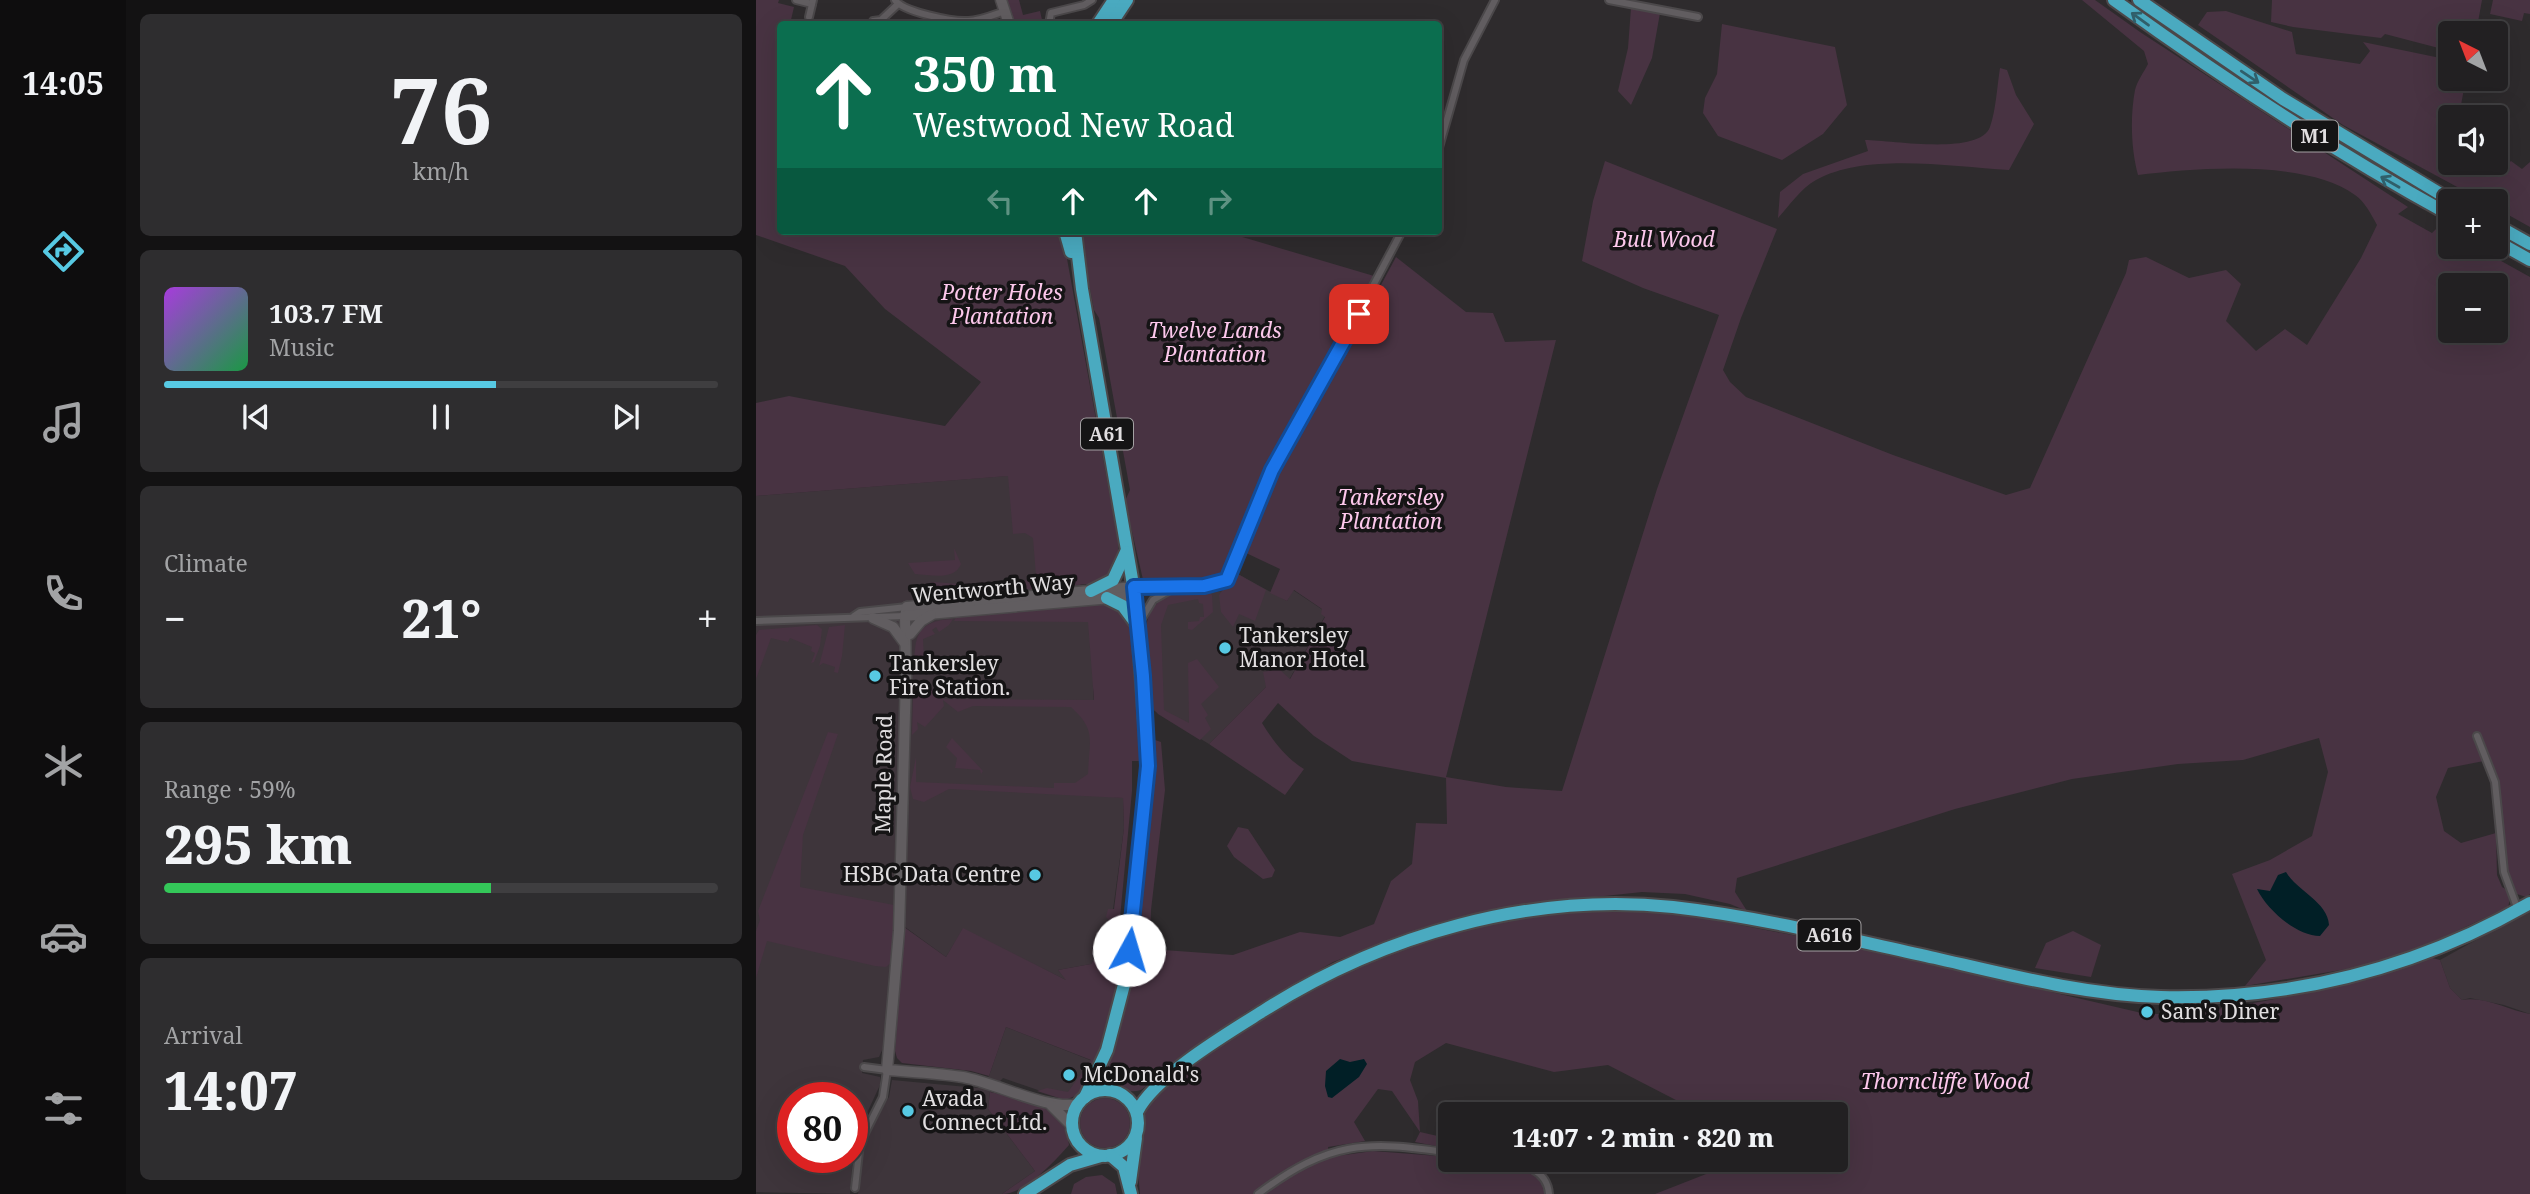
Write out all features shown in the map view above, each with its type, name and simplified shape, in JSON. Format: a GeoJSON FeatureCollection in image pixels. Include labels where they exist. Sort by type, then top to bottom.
{"type":"FeatureCollection","features":[{"type":"Feature","properties":{"kind":"highway"},"geometry":{"type":"LineString","coordinates":[[1100,21],[1114,0]]}},
{"type":"Feature","properties":{"kind":"highway"},"geometry":{"type":"LineString","coordinates":[[1113,21],[1127,0]]}},
{"type":"Feature","properties":{"kind":"highway","name":"M1"},"geometry":{"type":"LineString","coordinates":[[2114,0],[2184,50],[2351,160],[2438,208]]}},
{"type":"Feature","properties":{"kind":"highway","name":"M1"},"geometry":{"type":"LineString","coordinates":[[2139,0],[2193,39],[2352,143],[2438,193]]}},
{"type":"Feature","properties":{"kind":"highway"},"geometry":{"type":"LineString","coordinates":[[2508,232],[2530,244]]}},
{"type":"Feature","properties":{"kind":"highway","name":"A61"},"geometry":{"type":"LineString","coordinates":[[1066,235],[1082,289]]}},
{"type":"Feature","properties":{"kind":"highway","name":"A61"},"geometry":{"type":"LineString","coordinates":[[1075,235],[1082,289],[1135,592],[1147,752],[1146,797],[1126,977],[1104,1058],[1081,1100]]}},
{"type":"Feature","properties":{"kind":"highway"},"geometry":{"type":"LineString","coordinates":[[2508,248],[2530,260]]}},
{"type":"Feature","properties":{"kind":"highway"},"geometry":{"type":"LineString","coordinates":[[1091,592],[1113,580],[1121,569],[1128,548]]}},
{"type":"Feature","properties":{"kind":"highway"},"geometry":{"type":"LineString","coordinates":[[1107,598],[1127,610],[1139,626]]}},
{"type":"Feature","properties":{"kind":"highway","name":"A616"},"geometry":{"type":"LineString","coordinates":[[1137,1112],[1153,1088],[1225,1035],[1290,994],[1340,968],[1406,941],[1502,915],[1566,908],[1670,907],[1771,923],[2080,989],[2159,997],[2203,997],[2290,990],[2390,966],[2466,936],[2530,903]]}},
{"type":"Feature","properties":{"kind":"highway"},"geometry":{"type":"LineString","coordinates":[[1104,1058],[1106,1079],[1137,1112],[1131,1188]]}},
{"type":"Feature","properties":{"kind":"highway","name":"A616"},"geometry":{"type":"LineString","coordinates":[[1120,1094],[1153,1088]]}},
{"type":"Feature","properties":{"kind":"highway"},"geometry":{"type":"LineString","coordinates":[[1055,1173],[1072,1152],[1081,1100],[1100,1090],[1120,1094]]}},
{"type":"Feature","properties":{"kind":"highway"},"geometry":{"type":"LineString","coordinates":[[1074,1133],[1091,1153],[1106,1156],[1124,1167],[1131,1188]]}},
{"type":"Feature","properties":{"kind":"highway"},"geometry":{"type":"LineString","coordinates":[[1025,1194],[1070,1165],[1126,1148],[1137,1133]]}},
{"type":"Feature","properties":{"kind":"street"},"geometry":{"type":"LineString","coordinates":[[796,0],[813,2],[809,17]]}},
{"type":"Feature","properties":{"kind":"street"},"geometry":{"type":"LineString","coordinates":[[1001,0],[1008,21]]}},
{"type":"Feature","properties":{"kind":"street"},"geometry":{"type":"LineString","coordinates":[[1049,21],[1050,10],[1084,5],[1092,0]]}},
{"type":"Feature","properties":{"kind":"street"},"geometry":{"type":"LineString","coordinates":[[1442,137],[1464,60],[1495,0]]}},
{"type":"Feature","properties":{"kind":"street"},"geometry":{"type":"LineString","coordinates":[[1609,0],[1698,17]]}},
{"type":"Feature","properties":{"kind":"street"},"geometry":{"type":"LineString","coordinates":[[873,21],[881,20],[896,2],[959,21]]}},
{"type":"Feature","properties":{"kind":"street"},"geometry":{"type":"LineString","coordinates":[[969,21],[1005,11]]}},
{"type":"Feature","properties":{"kind":"street"},"geometry":{"type":"LineString","coordinates":[[1135,592],[1216,585],[1229,578],[1272,470],[1311,403],[1400,235]]}},
{"type":"Feature","properties":{"kind":"street"},"geometry":{"type":"LineString","coordinates":[[1139,626],[1153,600],[1173,588]]}},
{"type":"Feature","properties":{"kind":"street","name":"Wentworth Way"},"geometry":{"type":"LineString","coordinates":[[756,621],[855,616],[860,619],[1091,592],[1135,592]]}},
{"type":"Feature","properties":{"kind":"street","name":"Wentworth Way"},"geometry":{"type":"LineString","coordinates":[[855,616],[860,612],[934,612],[1107,598],[1135,592]]}},
{"type":"Feature","properties":{"kind":"street"},"geometry":{"type":"LineString","coordinates":[[911,634],[921,621],[934,612]]}},
{"type":"Feature","properties":{"kind":"street","name":"Maple Road"},"geometry":{"type":"LineString","coordinates":[[906,645],[911,634],[908,613]]}},
{"type":"Feature","properties":{"kind":"street","name":"Maple Road"},"geometry":{"type":"LineString","coordinates":[[887,1070],[900,931],[908,613]]}},
{"type":"Feature","properties":{"kind":"street"},"geometry":{"type":"LineString","coordinates":[[873,618],[893,627],[906,645]]}},
{"type":"Feature","properties":{"kind":"street"},"geometry":{"type":"LineString","coordinates":[[2477,737],[2495,782],[2504,872],[2518,910]]}},
{"type":"Feature","properties":{"kind":"street"},"geometry":{"type":"LineString","coordinates":[[864,1067],[964,1077],[1012,1090],[1051,1105],[1074,1133]]}},
{"type":"Feature","properties":{"kind":"street"},"geometry":{"type":"LineString","coordinates":[[855,1188],[860,1143],[883,1097],[887,1070]]}},
{"type":"Feature","properties":{"kind":"street"},"geometry":{"type":"LineString","coordinates":[[1051,1105],[1081,1100]]}},
{"type":"Feature","properties":{"kind":"street"},"geometry":{"type":"LineString","coordinates":[[1258,1194],[1312,1159],[1347,1148],[1393,1145],[1438,1151]]}},
{"type":"Feature","properties":{"kind":"street"},"geometry":{"type":"LineString","coordinates":[[1537,1172],[1546,1181],[1549,1194]]}},
{"type":"Feature","properties":{"kind":"shaded area"},"geometry":{"type":"Polygon","coordinates":[[[1054,472],[1077,576],[1093,616],[1093,691],[1102,796],[1123,798],[1124,828],[1109,939],[1091,964],[1058,970],[1068,981],[963,929],[946,957],[905,927],[900,931],[889,1049],[883,1048],[879,1057],[863,1060],[862,1073],[880,1077],[880,1085],[868,1111],[868,1082],[777,1082],[777,1173],[852,1173],[850,1194],[756,1192],[756,496],[1054,472]]]}},
{"type":"Feature","properties":{"kind":"shaded area"},"geometry":{"type":"Polygon","coordinates":[[[1236,573],[1287,601],[1293,590],[1323,610],[1325,616],[1289,680],[1266,687],[1209,744],[1153,710],[1156,628],[1168,600],[1222,591],[1236,573]]]}},
{"type":"Feature","properties":{"kind":"shaded area"},"geometry":{"type":"Polygon","coordinates":[[[2530,910],[2530,1014],[2470,998],[2462,1000],[2450,988],[2440,960],[2530,910]]]}},
{"type":"Feature","properties":{"kind":"shaded area"},"geometry":{"type":"Polygon","coordinates":[[[1006,1027],[1090,1060],[1098,1055],[1067,1100],[1003,1078],[990,1092],[988,1109],[1035,1171],[1002,1194],[858,1194],[860,1173],[868,1173],[868,1131],[889,1097],[892,1080],[978,1088],[989,1076],[1006,1027]]]}},
{"type":"Feature","properties":{"kind":"green space","name":"Potter Holes Plantation"},"geometry":{"type":"Polygon","coordinates":[[[756,0],[779,0],[778,3],[794,7],[791,21],[777,21],[777,235],[1063,235],[1118,541],[1116,566],[1109,574],[1098,583],[924,599],[914,596],[916,586],[934,582],[959,584],[1033,580],[1036,576],[1033,538],[1025,533],[1013,534],[1008,476],[756,496],[756,403],[789,396],[945,426],[981,382],[885,309],[845,266],[756,235],[756,0]]]}},
{"type":"Feature","properties":{"kind":"green space"},"geometry":{"type":"Polygon","coordinates":[[[1007,0],[1019,0],[1023,15],[1040,11],[1042,20],[1046,19],[1045,21],[1014,21],[1007,0]]]}},
{"type":"Feature","properties":{"kind":"green space"},"geometry":{"type":"Polygon","coordinates":[[[2082,0],[2095,0],[2408,207],[2398,214],[2432,233],[2438,227],[2438,259],[2498,259],[2530,277],[2530,894],[2526,897],[2517,894],[2506,865],[2497,780],[2489,760],[2448,768],[2436,797],[2444,831],[2461,843],[2496,833],[2497,875],[2502,887],[2507,890],[2510,899],[2508,907],[2442,938],[2371,965],[2245,986],[2266,960],[2232,874],[2270,860],[2312,836],[2328,772],[2319,738],[2243,760],[2178,764],[2072,779],[1955,809],[1737,878],[1735,892],[1747,911],[1730,904],[1685,894],[1642,892],[1530,904],[1411,932],[1333,962],[1246,1012],[1141,1090],[1130,1091],[1116,1086],[1110,1077],[1109,1063],[1128,995],[1140,905],[1149,812],[1151,718],[1154,718],[1155,740],[1161,742],[1165,790],[1151,910],[1150,949],[1233,955],[1300,932],[1340,937],[1374,924],[1391,881],[1412,864],[1416,823],[1447,824],[1446,778],[1352,761],[1314,736],[1278,703],[1262,723],[1280,749],[1304,769],[1285,795],[1209,744],[1266,687],[1263,672],[1279,669],[1290,679],[1325,617],[1321,614],[1322,609],[1294,590],[1287,601],[1270,593],[1280,569],[1244,552],[1276,472],[1316,406],[1396,257],[1466,312],[1493,313],[1505,342],[1556,340],[1446,777],[1506,787],[1562,791],[1657,489],[1719,315],[1643,288],[1582,261],[1593,201],[1605,161],[1777,229],[1723,370],[1730,382],[1746,397],[1893,455],[2006,495],[2030,488],[2126,273],[2129,260],[2146,257],[2189,278],[2226,270],[2241,284],[2226,321],[2256,351],[2285,329],[2307,345],[2361,258],[2377,225],[2365,205],[2355,195],[2334,184],[2309,176],[2250,169],[2190,170],[2138,175],[2132,111],[2136,87],[2148,64],[2144,51],[2082,0]]]}},
{"type":"Feature","properties":{"kind":"green space"},"geometry":{"type":"Polygon","coordinates":[[[2272,0],[2482,0],[2478,21],[2438,21],[2438,48],[2385,34],[2381,38],[2271,22],[2272,0]]]}},
{"type":"Feature","properties":{"kind":"green space"},"geometry":{"type":"Polygon","coordinates":[[[2493,0],[2530,0],[2530,14],[2524,13],[2522,21],[2490,14],[2493,0]]]}},
{"type":"Feature","properties":{"kind":"green space"},"geometry":{"type":"Polygon","coordinates":[[[1631,8],[1660,13],[1652,58],[1631,105],[1618,91],[1628,48],[1631,8]]]}},
{"type":"Feature","properties":{"kind":"green space"},"geometry":{"type":"Polygon","coordinates":[[[2226,11],[2292,32],[2296,54],[2360,64],[2370,51],[2363,42],[2438,58],[2438,91],[2464,91],[2461,105],[2438,105],[2438,175],[2508,175],[2508,164],[2511,161],[2522,169],[2530,162],[2530,227],[2508,215],[2508,189],[2461,189],[2343,125],[2198,25],[2207,12],[2226,11]]]}},
{"type":"Feature","properties":{"kind":"green space"},"geometry":{"type":"Polygon","coordinates":[[[1722,24],[1835,47],[1847,105],[1823,134],[1782,160],[1718,136],[1703,113],[1705,98],[1717,74],[1722,24]]]}},
{"type":"Feature","properties":{"kind":"green space"},"geometry":{"type":"Polygon","coordinates":[[[2000,68],[2007,70],[2016,95],[2034,124],[2009,170],[1910,163],[1860,166],[1837,171],[1811,183],[1778,218],[1780,192],[1803,174],[1868,151],[1865,140],[1952,144],[1983,136],[1992,120],[2000,68]]]}},
{"type":"Feature","properties":{"kind":"green space","name":"Twelve Lands Plantation"},"geometry":{"type":"Polygon","coordinates":[[[1080,235],[1236,235],[1374,276],[1309,401],[1269,467],[1225,577],[1144,584],[1125,501],[1130,490],[1099,318],[1094,310],[1080,235]]]}},
{"type":"Feature","properties":{"kind":"green space"},"geometry":{"type":"Polygon","coordinates":[[[954,548],[961,564],[948,575],[915,574],[908,563],[955,560],[954,548]]]}},
{"type":"Feature","properties":{"kind":"green space"},"geometry":{"type":"Polygon","coordinates":[[[1236,573],[1266,590],[1255,621],[1239,614],[1233,627],[1221,612],[1219,595],[1236,573]]]}},
{"type":"Feature","properties":{"kind":"green space"},"geometry":{"type":"Polygon","coordinates":[[[1207,589],[1212,595],[1213,612],[1192,630],[1188,629],[1188,622],[1199,621],[1200,617],[1204,617],[1203,604],[1199,603],[1198,599],[1168,605],[1161,625],[1164,710],[1189,723],[1188,663],[1197,659],[1219,687],[1201,704],[1208,715],[1205,718],[1211,729],[1200,740],[1158,714],[1151,706],[1145,643],[1146,625],[1152,610],[1162,599],[1180,592],[1207,589]]]}},
{"type":"Feature","properties":{"kind":"green space"},"geometry":{"type":"Polygon","coordinates":[[[1107,598],[1109,606],[1123,616],[1133,631],[1141,761],[1132,761],[1132,791],[1118,939],[1117,998],[1098,1055],[1078,1095],[1065,1100],[1037,1091],[1047,1088],[1068,1092],[1091,1060],[1006,1027],[989,1076],[971,1071],[902,1063],[895,1051],[904,927],[946,957],[963,928],[1066,980],[1058,970],[1091,964],[1109,939],[1113,924],[1106,917],[1108,909],[1114,909],[1124,828],[1123,798],[949,789],[924,802],[913,799],[910,787],[916,757],[916,782],[1054,788],[1054,783],[1075,783],[1088,774],[1090,736],[1085,723],[1071,707],[973,706],[958,712],[943,700],[944,706],[925,727],[917,722],[918,729],[912,735],[913,699],[910,693],[921,684],[944,695],[943,699],[1094,700],[1088,622],[954,621],[957,615],[1107,598]]]}},
{"type":"Feature","properties":{"kind":"green space"},"geometry":{"type":"Polygon","coordinates":[[[953,619],[939,632],[936,627],[932,630],[935,634],[923,639],[924,659],[927,664],[936,664],[930,673],[922,674],[914,668],[915,647],[920,632],[931,623],[953,619]]]}},
{"type":"Feature","properties":{"kind":"green space"},"geometry":{"type":"Polygon","coordinates":[[[817,625],[822,629],[814,662],[811,663],[815,653],[811,651],[812,647],[790,638],[788,642],[771,638],[756,679],[756,635],[759,630],[817,625]]]}},
{"type":"Feature","properties":{"kind":"green space"},"geometry":{"type":"Polygon","coordinates":[[[845,625],[838,673],[834,672],[835,667],[823,663],[819,666],[829,627],[845,625]]]}},
{"type":"Feature","properties":{"kind":"green space"},"geometry":{"type":"Polygon","coordinates":[[[828,732],[838,734],[803,835],[800,887],[894,905],[892,962],[886,967],[875,966],[767,941],[756,978],[756,931],[760,920],[758,911],[828,732]]]}},
{"type":"Feature","properties":{"kind":"green space"},"geometry":{"type":"Polygon","coordinates":[[[952,738],[983,771],[981,774],[980,770],[955,768],[957,758],[946,747],[952,738]]]}},
{"type":"Feature","properties":{"kind":"green space"},"geometry":{"type":"Polygon","coordinates":[[[1238,827],[1248,829],[1275,870],[1272,877],[1263,879],[1234,857],[1227,846],[1238,827]]]}},
{"type":"Feature","properties":{"kind":"green space","name":"Thorncliffe Wood"},"geometry":{"type":"Polygon","coordinates":[[[1663,910],[1875,951],[2146,1014],[2187,1014],[2265,1001],[2373,978],[2429,957],[2440,960],[2450,988],[2462,1000],[2488,1002],[2530,1014],[2530,1194],[1655,1194],[1711,1172],[1848,1172],[1848,1102],[1680,1102],[1608,1065],[1554,1072],[1446,1043],[1415,1062],[1410,1080],[1418,1101],[1420,1132],[1392,1091],[1378,1089],[1354,1122],[1365,1141],[1328,1147],[1330,1157],[1373,1151],[1438,1156],[1438,1172],[1535,1174],[1546,1187],[1545,1194],[1140,1194],[1137,1163],[1147,1102],[1232,1038],[1323,983],[1371,960],[1472,926],[1577,912],[1663,910]]]}},
{"type":"Feature","properties":{"kind":"green space"},"geometry":{"type":"Polygon","coordinates":[[[2073,931],[2101,945],[2091,977],[2035,968],[2046,943],[2073,931]]]}},
{"type":"Feature","properties":{"kind":"green space"},"geometry":{"type":"Polygon","coordinates":[[[990,1092],[1029,1101],[1051,1112],[1066,1131],[1069,1145],[1030,1183],[1011,1193],[1002,1194],[1035,1171],[988,1109],[990,1092]]]}},
{"type":"Feature","properties":{"kind":"green space"},"geometry":{"type":"Polygon","coordinates":[[[1105,1098],[1123,1105],[1130,1123],[1123,1141],[1105,1148],[1087,1141],[1080,1123],[1087,1105],[1105,1098]]]}},
{"type":"Feature","properties":{"kind":"green space"},"geometry":{"type":"Polygon","coordinates":[[[1420,1132],[1438,1136],[1438,1146],[1415,1142],[1420,1132]]]}},
{"type":"Feature","properties":{"kind":"green space"},"geometry":{"type":"Polygon","coordinates":[[[1102,1175],[1115,1184],[1117,1194],[1071,1194],[1074,1184],[1086,1177],[1102,1175]]]}},
{"type":"Feature","properties":{"kind":"water"},"geometry":{"type":"Polygon","coordinates":[[[2286,872],[2318,903],[2327,917],[2329,925],[2320,936],[2293,927],[2275,913],[2257,889],[2270,891],[2278,875],[2286,872]]]}},
{"type":"Feature","properties":{"kind":"water"},"geometry":{"type":"Polygon","coordinates":[[[1340,1059],[1350,1062],[1364,1059],[1367,1064],[1359,1077],[1332,1098],[1328,1097],[1325,1086],[1326,1071],[1340,1059]]]}},
{"type":"Feature","properties":{"kind":"place","name":"Tankersley Manor Hotel"},"geometry":{"type":"Point","coordinates":[1225,648]}},
{"type":"Feature","properties":{"kind":"place","name":"Tankersley Fire Station."},"geometry":{"type":"Point","coordinates":[875,676]}},
{"type":"Feature","properties":{"kind":"place","name":"HSBC Data Centre"},"geometry":{"type":"Point","coordinates":[1035,875]}},
{"type":"Feature","properties":{"kind":"place","name":"Sam's Diner"},"geometry":{"type":"Point","coordinates":[2147,1012]}},
{"type":"Feature","properties":{"kind":"place","name":"McDonald's"},"geometry":{"type":"Point","coordinates":[1069,1075]}},
{"type":"Feature","properties":{"kind":"place","name":"Avada Connect Ltd."},"geometry":{"type":"Point","coordinates":[908,1111]}},
{"type":"Feature","properties":{"kind":"route"},"geometry":{"type":"LineString","coordinates":[[1129,950],[1148,766],[1134,587],[1204,586],[1221,584],[1227,580],[1233,571],[1272,470],[1359,314]]}},
{"type":"Feature","properties":{"kind":"park label","name":"Bull Wood"},"geometry":{"type":"Point","coordinates":[1664,240]}},
{"type":"Feature","properties":{"kind":"park label","name":"Tankersley Plantation"},"geometry":{"type":"Point","coordinates":[1391,510]}}]}
